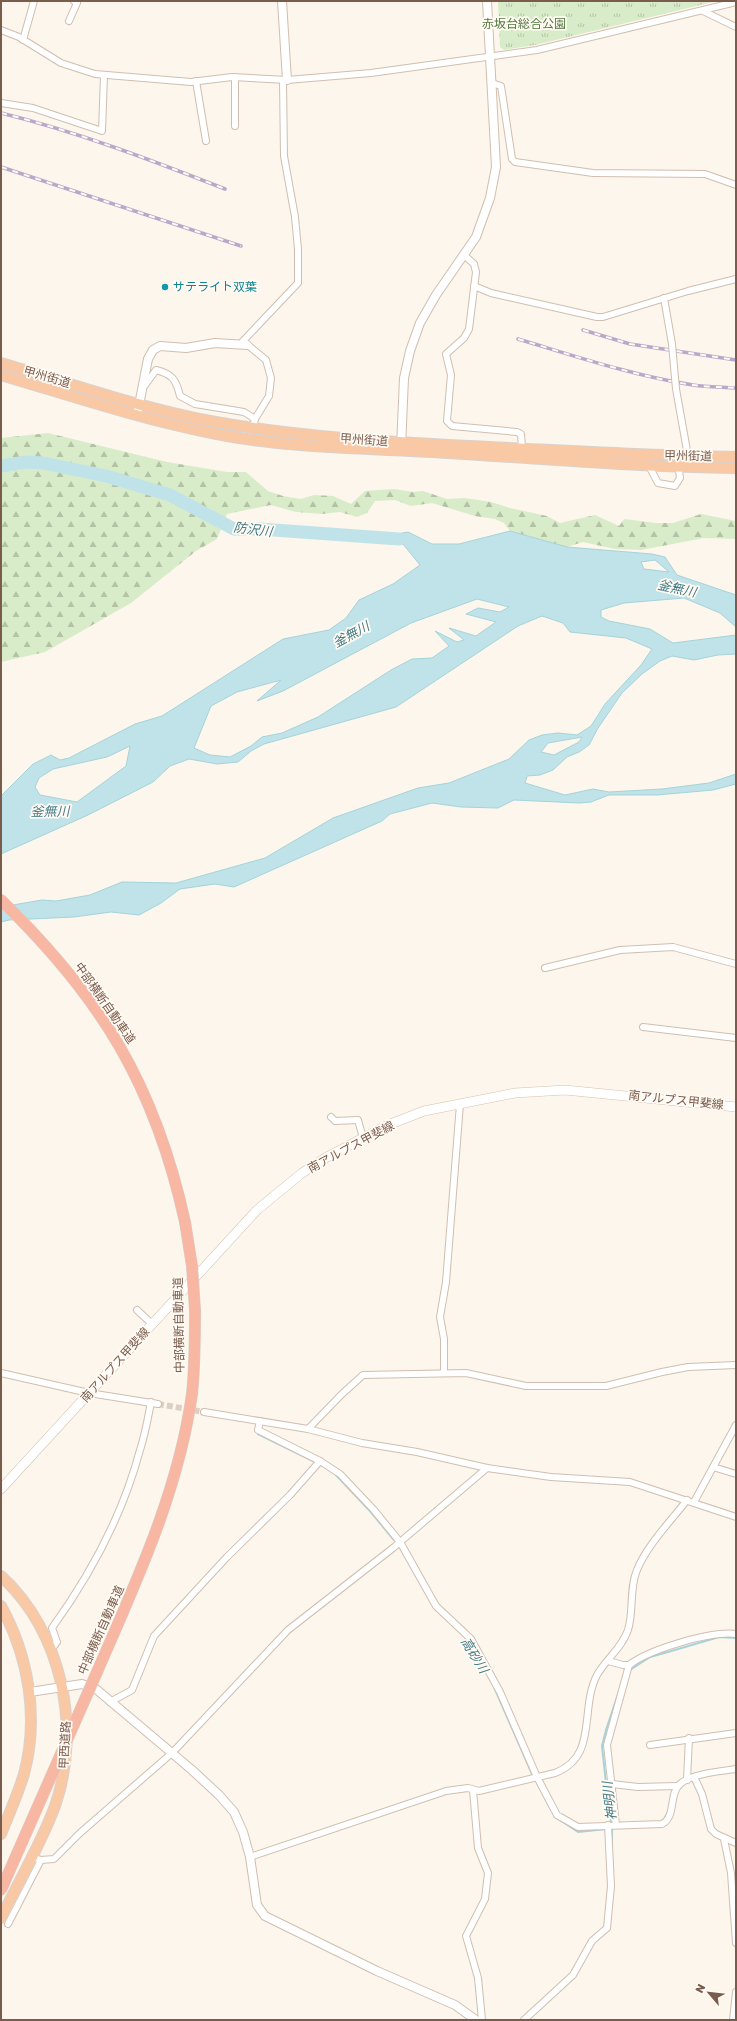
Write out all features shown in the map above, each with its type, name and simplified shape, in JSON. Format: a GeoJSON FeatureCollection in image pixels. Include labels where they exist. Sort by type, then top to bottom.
{"type":"FeatureCollection","features":[{"type":"Feature","properties":{"kind":"highway","name":"甲州街道"},"geometry":{"type":"LineString","coordinates":[[1,363],[139,403],[208,420],[254,423],[308,436],[401,447],[649,466],[736,468]]}},
{"type":"Feature","properties":{"kind":"highway","name":"甲州街道"},"geometry":{"type":"LineString","coordinates":[[1,375],[137,414],[207,432],[253,440],[310,447],[522,448],[677,456],[736,457]]}},
{"type":"Feature","properties":{"kind":"highway","name":"中部横断自動車道"},"geometry":{"type":"LineString","coordinates":[[1,900],[59,960],[112,1032],[151,1107],[176,1182],[185,1222],[192,1266],[195,1310],[195,1352],[192,1394],[176,1470],[151,1546],[1,1890]]}},
{"type":"Feature","properties":{"kind":"highway","name":"甲西道路"},"geometry":{"type":"LineString","coordinates":[[1,1576],[17,1593],[30,1612],[51,1650],[62,1687],[66,1708],[67,1727],[66,1755],[62,1780],[55,1805],[3,1919]]}},
{"type":"Feature","properties":{"kind":"highway"},"geometry":{"type":"LineString","coordinates":[[1,1606],[16,1641],[30,1692],[31,1720],[28,1755],[24,1774],[1,1834]]}},
{"type":"Feature","properties":{"kind":"main road","name":"南アルプス甲斐線"},"geometry":{"type":"LineString","coordinates":[[1,1489],[257,1210],[302,1173],[327,1157],[388,1125],[424,1111],[515,1093],[565,1090],[736,1107]]}},
{"type":"Feature","properties":{"kind":"street"},"geometry":{"type":"LineString","coordinates":[[23,40],[34,1]]}},
{"type":"Feature","properties":{"kind":"street"},"geometry":{"type":"LineString","coordinates":[[141,391],[156,370],[167,373],[177,382],[180,396],[195,404],[244,412],[254,423],[268,396],[271,378],[266,360],[243,340],[298,283],[298,249],[295,217],[284,156],[285,80],[282,1]]}},
{"type":"Feature","properties":{"kind":"street"},"geometry":{"type":"LineString","coordinates":[[401,447],[404,378],[410,351],[420,323],[436,296],[476,237],[490,198],[496,167],[487,1]]}},
{"type":"Feature","properties":{"kind":"street"},"geometry":{"type":"LineString","coordinates":[[69,21],[76,2]]}},
{"type":"Feature","properties":{"kind":"street"},"geometry":{"type":"LineString","coordinates":[[1,30],[23,40],[61,63],[95,74],[196,81],[235,77],[285,80],[371,73],[538,50],[736,2]]}},
{"type":"Feature","properties":{"kind":"street"},"geometry":{"type":"LineString","coordinates":[[703,11],[736,27]]}},
{"type":"Feature","properties":{"kind":"street"},"geometry":{"type":"LineString","coordinates":[[1,103],[33,108],[102,131],[104,75]]}},
{"type":"Feature","properties":{"kind":"street"},"geometry":{"type":"LineString","coordinates":[[235,77],[235,126]]}},
{"type":"Feature","properties":{"kind":"street"},"geometry":{"type":"LineString","coordinates":[[196,81],[206,141]]}},
{"type":"Feature","properties":{"kind":"street"},"geometry":{"type":"LineString","coordinates":[[492,83],[501,86],[512,159],[515,162],[593,173],[705,174],[736,185]]}},
{"type":"Feature","properties":{"kind":"street"},"geometry":{"type":"LineString","coordinates":[[464,255],[474,264],[476,272],[469,329],[464,338],[446,354],[451,375],[447,421],[452,426],[517,432],[521,434],[522,448]]}},
{"type":"Feature","properties":{"kind":"street"},"geometry":{"type":"LineString","coordinates":[[474,286],[491,293],[597,317],[603,317],[664,298],[736,279]]}},
{"type":"Feature","properties":{"kind":"street"},"geometry":{"type":"LineString","coordinates":[[664,298],[672,344],[676,389],[688,456]]}},
{"type":"Feature","properties":{"kind":"street"},"geometry":{"type":"LineString","coordinates":[[137,414],[148,359],[154,350],[160,346],[186,348],[215,343],[247,345]]}},
{"type":"Feature","properties":{"kind":"street"},"geometry":{"type":"LineString","coordinates":[[649,466],[658,483],[675,486],[680,478],[677,456]]}},
{"type":"Feature","properties":{"kind":"street"},"geometry":{"type":"LineString","coordinates":[[545,968],[620,950],[673,947],[736,964]]}},
{"type":"Feature","properties":{"kind":"street"},"geometry":{"type":"LineString","coordinates":[[643,1027],[736,1038]]}},
{"type":"Feature","properties":{"kind":"street"},"geometry":{"type":"LineString","coordinates":[[444,1372],[444,1339],[440,1317],[446,1282],[460,1104]]}},
{"type":"Feature","properties":{"kind":"street"},"geometry":{"type":"LineString","coordinates":[[331,1117],[335,1121],[358,1120],[363,1138]]}},
{"type":"Feature","properties":{"kind":"street"},"geometry":{"type":"LineString","coordinates":[[136,1310],[152,1324]]}},
{"type":"Feature","properties":{"kind":"street"},"geometry":{"type":"LineString","coordinates":[[308,1429],[363,1375],[444,1372],[466,1373],[526,1386],[606,1386],[688,1367],[736,1365]]}},
{"type":"Feature","properties":{"kind":"street"},"geometry":{"type":"LineString","coordinates":[[1,1373],[89,1393],[158,1404]]}},
{"type":"Feature","properties":{"kind":"street"},"geometry":{"type":"LineString","coordinates":[[51,1650],[57,1642],[52,1628],[75,1595],[107,1536],[120,1508],[141,1450],[151,1402]]}},
{"type":"Feature","properties":{"kind":"street"},"geometry":{"type":"LineString","coordinates":[[204,1412],[308,1429],[362,1444],[417,1452],[487,1468],[551,1477],[630,1482],[736,1517]]}},
{"type":"Feature","properties":{"kind":"street"},"geometry":{"type":"LineString","coordinates":[[260,1421],[258,1430],[320,1461],[340,1474],[374,1510],[400,1542],[436,1606],[471,1639],[500,1692],[537,1778],[557,1815],[578,1827],[640,1825],[666,1822],[678,1786]]}},
{"type":"Feature","properties":{"kind":"street"},"geometry":{"type":"LineString","coordinates":[[694,1502],[736,1425]]}},
{"type":"Feature","properties":{"kind":"street"},"geometry":{"type":"LineString","coordinates":[[110,1702],[132,1690],[154,1636],[226,1557],[290,1495],[320,1461]]}},
{"type":"Feature","properties":{"kind":"street"},"geometry":{"type":"LineString","coordinates":[[713,1467],[736,1474]]}},
{"type":"Feature","properties":{"kind":"street"},"geometry":{"type":"LineString","coordinates":[[31,1857],[41,1860],[54,1859],[80,1833],[172,1753],[288,1630],[400,1542],[487,1468]]}},
{"type":"Feature","properties":{"kind":"street"},"geometry":{"type":"LineString","coordinates":[[250,1857],[446,1791],[468,1788],[478,1791],[537,1778],[567,1768],[580,1754],[584,1744],[588,1703],[597,1675],[624,1638],[628,1628],[636,1571],[641,1561],[687,1500]]}},
{"type":"Feature","properties":{"kind":"street"},"geometry":{"type":"LineString","coordinates":[[608,1661],[629,1665],[637,1659],[661,1650],[715,1634],[736,1634]]}},
{"type":"Feature","properties":{"kind":"street"},"geometry":{"type":"LineString","coordinates":[[616,1825],[607,1745],[629,1665]]}},
{"type":"Feature","properties":{"kind":"street"},"geometry":{"type":"LineString","coordinates":[[30,1692],[82,1684],[96,1689],[172,1753],[219,1795],[234,1812],[243,1832],[250,1857],[257,1905],[265,1916],[377,1971],[455,2005],[476,2020]]}},
{"type":"Feature","properties":{"kind":"street"},"geometry":{"type":"LineString","coordinates":[[650,1745],[689,1738],[736,1734]]}},
{"type":"Feature","properties":{"kind":"street"},"geometry":{"type":"LineString","coordinates":[[687,1780],[689,1738]]}},
{"type":"Feature","properties":{"kind":"street"},"geometry":{"type":"LineString","coordinates":[[612,1784],[638,1787],[678,1786],[687,1780],[712,1772],[736,1769]]}},
{"type":"Feature","properties":{"kind":"street"},"geometry":{"type":"LineString","coordinates":[[694,1778],[702,1794],[711,1829],[724,1839],[736,1843]]}},
{"type":"Feature","properties":{"kind":"street"},"geometry":{"type":"LineString","coordinates":[[473,1790],[478,1848],[488,1873],[485,1899],[466,1936],[478,1978],[482,2020]]}},
{"type":"Feature","properties":{"kind":"street"},"geometry":{"type":"LineString","coordinates":[[524,2020],[573,1975],[592,1941],[607,1928],[610,1886],[608,1825]]}},
{"type":"Feature","properties":{"kind":"street"},"geometry":{"type":"LineString","coordinates":[[724,1839],[734,1893],[736,1943]]}},
{"type":"Feature","properties":{"kind":"street"},"geometry":{"type":"LineString","coordinates":[[3,1919],[41,1860]]}},
{"type":"Feature","properties":{"kind":"street"},"geometry":{"type":"LineString","coordinates":[[733,2020],[736,1992]]}},
{"type":"Feature","properties":{"kind":"green space","name":"赤坂台総合公園"},"geometry":{"type":"Polygon","coordinates":[[[498,1],[717,1],[535,45],[504,50],[500,47],[498,1]]]}},
{"type":"Feature","properties":{"kind":"green space"},"geometry":{"type":"Polygon","coordinates":[[[48,433],[167,462],[227,472],[246,472],[268,491],[283,496],[301,499],[314,495],[333,496],[351,504],[365,491],[394,489],[413,492],[423,491],[447,499],[465,498],[491,502],[510,508],[547,516],[560,523],[595,515],[619,526],[624,519],[656,523],[673,523],[701,514],[736,521],[736,539],[704,538],[641,550],[615,549],[583,542],[567,547],[510,531],[504,523],[495,519],[475,516],[432,503],[411,506],[395,500],[375,501],[367,513],[357,517],[340,512],[322,514],[296,512],[271,505],[227,514],[217,539],[196,551],[131,603],[45,652],[1,662],[1,438],[48,433]]]}},
{"type":"Feature","properties":{"kind":"water","name":"釜無川"},"geometry":{"type":"Polygon","coordinates":[[[510,531],[567,547],[652,554],[665,557],[677,575],[736,595],[736,627],[720,613],[684,598],[624,603],[601,610],[601,617],[609,621],[650,629],[673,643],[736,635],[736,654],[718,655],[694,660],[672,656],[660,661],[642,674],[622,693],[598,728],[589,745],[579,752],[567,757],[553,770],[540,775],[527,776],[525,783],[565,795],[593,789],[609,792],[662,789],[709,783],[736,774],[736,784],[713,790],[657,795],[609,795],[591,802],[579,803],[514,800],[498,808],[461,807],[432,803],[390,814],[382,821],[234,887],[215,884],[180,889],[161,903],[139,915],[111,912],[74,917],[9,920],[1,922],[1,907],[42,900],[56,901],[90,895],[122,882],[176,883],[265,858],[333,818],[418,788],[449,783],[509,759],[529,740],[542,735],[558,733],[577,735],[591,726],[605,704],[641,665],[652,649],[626,638],[570,632],[563,623],[542,616],[518,626],[396,707],[264,744],[251,751],[238,762],[217,764],[189,759],[170,766],[153,782],[88,815],[1,854],[1,796],[33,764],[51,755],[60,760],[69,758],[135,724],[162,716],[283,639],[329,630],[346,618],[359,600],[393,584],[420,565],[403,544],[380,537],[408,532],[432,544],[459,544],[510,531]],[[655,560],[641,562],[644,569],[669,572],[655,560]],[[477,599],[411,623],[283,691],[257,701],[281,680],[237,692],[211,706],[194,748],[210,755],[230,757],[251,746],[262,737],[282,733],[318,717],[391,670],[412,659],[432,658],[449,646],[435,631],[457,642],[464,640],[449,628],[476,636],[496,622],[466,614],[478,608],[500,612],[509,607],[477,599]],[[582,737],[548,743],[541,752],[554,755],[579,742],[582,737]],[[130,746],[107,757],[53,769],[39,778],[35,787],[40,795],[77,802],[126,766],[130,746]]]}},
{"type":"Feature","properties":{"kind":"waterway","name":"防沢川"},"geometry":{"type":"LineString","coordinates":[[1,466],[26,462],[43,463],[106,476],[170,495],[234,529],[260,529],[399,539]]}},
{"type":"Feature","properties":{"kind":"waterway","name":"高砂川"},"geometry":{"type":"LineString","coordinates":[[258,1434],[315,1462]]}},
{"type":"Feature","properties":{"kind":"waterway","name":"高砂川"},"geometry":{"type":"LineString","coordinates":[[335,1474],[370,1511],[394,1540]]}},
{"type":"Feature","properties":{"kind":"waterway","name":"神明川"},"geometry":{"type":"LineString","coordinates":[[630,1670],[650,1657],[719,1637],[736,1638]]}},
{"type":"Feature","properties":{"kind":"waterway","name":"神明川"},"geometry":{"type":"LineString","coordinates":[[612,1848],[612,1828],[602,1746],[625,1673]]}},
{"type":"Feature","properties":{"kind":"waterway","name":"高砂川"},"geometry":{"type":"LineString","coordinates":[[494,1687],[532,1774]]}},
{"type":"Feature","properties":{"kind":"waterway","name":"高砂川"},"geometry":{"type":"LineString","coordinates":[[536,1781],[551,1810]]}},
{"type":"Feature","properties":{"kind":"waterway","name":"高砂川"},"geometry":{"type":"LineString","coordinates":[[554,1816],[578,1832],[606,1829]]}},
{"type":"Feature","properties":{"kind":"tunnel"},"geometry":{"type":"LineString","coordinates":[[158,1404],[204,1412]]}},
{"type":"Feature","properties":{"kind":"railway"},"geometry":{"type":"LineString","coordinates":[[1,113],[86,138],[142,157],[225,189]]}},
{"type":"Feature","properties":{"kind":"railway"},"geometry":{"type":"LineString","coordinates":[[1,167],[241,246]]}},
{"type":"Feature","properties":{"kind":"railway"},"geometry":{"type":"LineString","coordinates":[[583,330],[630,344],[736,360]]}},
{"type":"Feature","properties":{"kind":"railway"},"geometry":{"type":"LineString","coordinates":[[518,339],[605,365],[671,381],[709,387],[736,388]]}},
{"type":"Feature","properties":{"kind":"place","name":"サテライト双葉"},"geometry":{"type":"Point","coordinates":[165,287]}}]}
